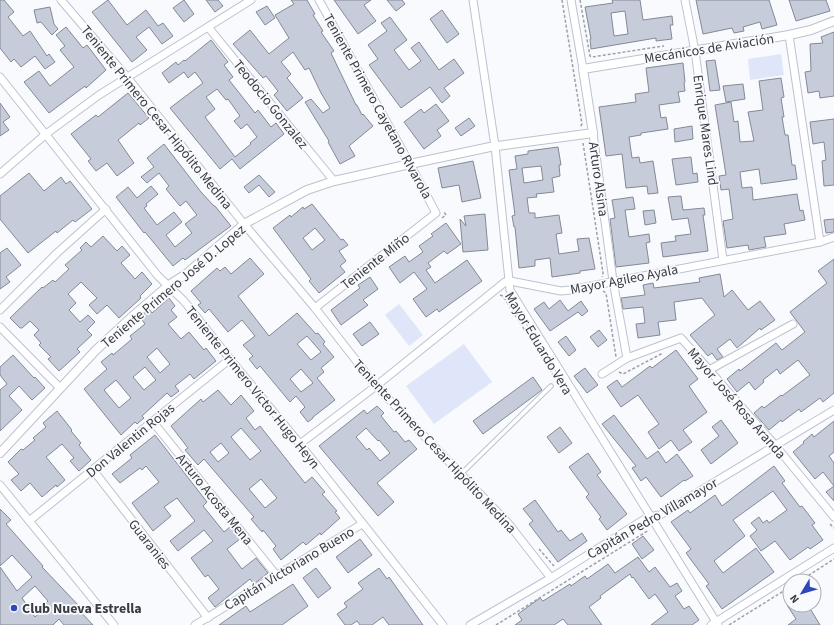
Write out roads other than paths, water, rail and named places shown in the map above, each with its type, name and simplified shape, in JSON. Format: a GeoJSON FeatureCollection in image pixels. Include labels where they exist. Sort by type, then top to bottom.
{"type":"FeatureCollection","features":[{"type":"Feature","properties":{"kind":"street","name":"Teniente Primero Cesar Hipólito Medina"},"geometry":{"type":"LineString","coordinates":[[61,0],[126,77],[244,224],[315,308],[376,386],[508,523],[551,578]]}},
{"type":"Feature","properties":{"kind":"street"},"geometry":{"type":"LineString","coordinates":[[0,174],[46,134],[99,95],[251,0]]}},
{"type":"Feature","properties":{"kind":"street","name":"Teniente Primero Cayetano RIvarola"},"geometry":{"type":"LineString","coordinates":[[319,0],[436,213]]}},
{"type":"Feature","properties":{"kind":"street","name":"Mayor Eduardo Vera"},"geometry":{"type":"LineString","coordinates":[[473,0],[495,146],[510,290],[651,515],[715,624]]}},
{"type":"Feature","properties":{"kind":"street","name":"Arturo Alsina"},"geometry":{"type":"LineString","coordinates":[[571,0],[593,133],[613,281],[627,358]]}},
{"type":"Feature","properties":{"kind":"street","name":"Enrique Mares Lind"},"geometry":{"type":"LineString","coordinates":[[685,0],[695,51],[723,260]]}},
{"type":"Feature","properties":{"kind":"street","name":"Mecánicos de Aviación"},"geometry":{"type":"LineString","coordinates":[[583,69],[789,35],[811,30],[834,21]]}},
{"type":"Feature","properties":{"kind":"street","name":"Teodocio Gonzalez"},"geometry":{"type":"LineString","coordinates":[[208,27],[334,181]]}},
{"type":"Feature","properties":{"kind":"street"},"geometry":{"type":"LineString","coordinates":[[789,35],[820,242]]}},
{"type":"Feature","properties":{"kind":"street","name":"Teniente Primero Victor Hugo Heyn"},"geometry":{"type":"LineString","coordinates":[[0,77],[158,276],[184,301],[300,444],[443,625]]}},
{"type":"Feature","properties":{"kind":"street","name":"Teniente Primero José D. Lopez"},"geometry":{"type":"LineString","coordinates":[[0,453],[96,350],[129,319],[168,285],[186,274],[244,224],[308,190],[334,181],[495,146],[593,133]]}},
{"type":"Feature","properties":{"kind":"street"},"geometry":{"type":"LineString","coordinates":[[0,310],[57,253],[106,209]]}},
{"type":"Feature","properties":{"kind":"street","name":"Teniente Miño"},"geometry":{"type":"LineString","coordinates":[[315,308],[436,213]]}},
{"type":"Feature","properties":{"kind":"street","name":"Mayor Agileo Ayala"},"geometry":{"type":"LineString","coordinates":[[510,281],[561,291],[820,242],[834,237]]}},
{"type":"Feature","properties":{"kind":"street"},"geometry":{"type":"LineString","coordinates":[[300,444],[376,386],[505,282],[510,281]]}},
{"type":"Feature","properties":{"kind":"street"},"geometry":{"type":"LineString","coordinates":[[709,370],[793,324]]}},
{"type":"Feature","properties":{"kind":"street"},"geometry":{"type":"LineString","coordinates":[[0,327],[60,388]]}},
{"type":"Feature","properties":{"kind":"street","name":"Mayor José Rosa Aranda"},"geometry":{"type":"LineString","coordinates":[[602,374],[618,368],[627,358],[681,338],[834,517]]}},
{"type":"Feature","properties":{"kind":"street","name":"Don Valentin Rojas"},"geometry":{"type":"LineString","coordinates":[[29,521],[230,359]]}},
{"type":"Feature","properties":{"kind":"street","name":"Capitán Pedro Villamayor"},"geometry":{"type":"LineString","coordinates":[[470,625],[551,578],[651,515],[660,515],[834,410]]}},
{"type":"Feature","properties":{"kind":"street","name":"Arturo Acosta Mena"},"geometry":{"type":"LineString","coordinates":[[153,422],[277,576]]}},
{"type":"Feature","properties":{"kind":"street","name":"Guaranies"},"geometry":{"type":"LineString","coordinates":[[93,470],[208,618]]}},
{"type":"Feature","properties":{"kind":"street"},"geometry":{"type":"LineString","coordinates":[[0,485],[114,625]]}},
{"type":"Feature","properties":{"kind":"street","name":"Capitán Victoriano Bueno"},"geometry":{"type":"LineString","coordinates":[[195,625],[362,524]]}},
{"type":"Feature","properties":{"kind":"street"},"geometry":{"type":"LineString","coordinates":[[715,624],[834,548]]}},
{"type":"Feature","properties":{"kind":"lane"},"geometry":{"type":"LineString","coordinates":[[461,474],[551,386]]}},
{"type":"Feature","properties":{"kind":"place","name":"Club Nueva Estrella"},"geometry":{"type":"Point","coordinates":[14,608]}}]}
